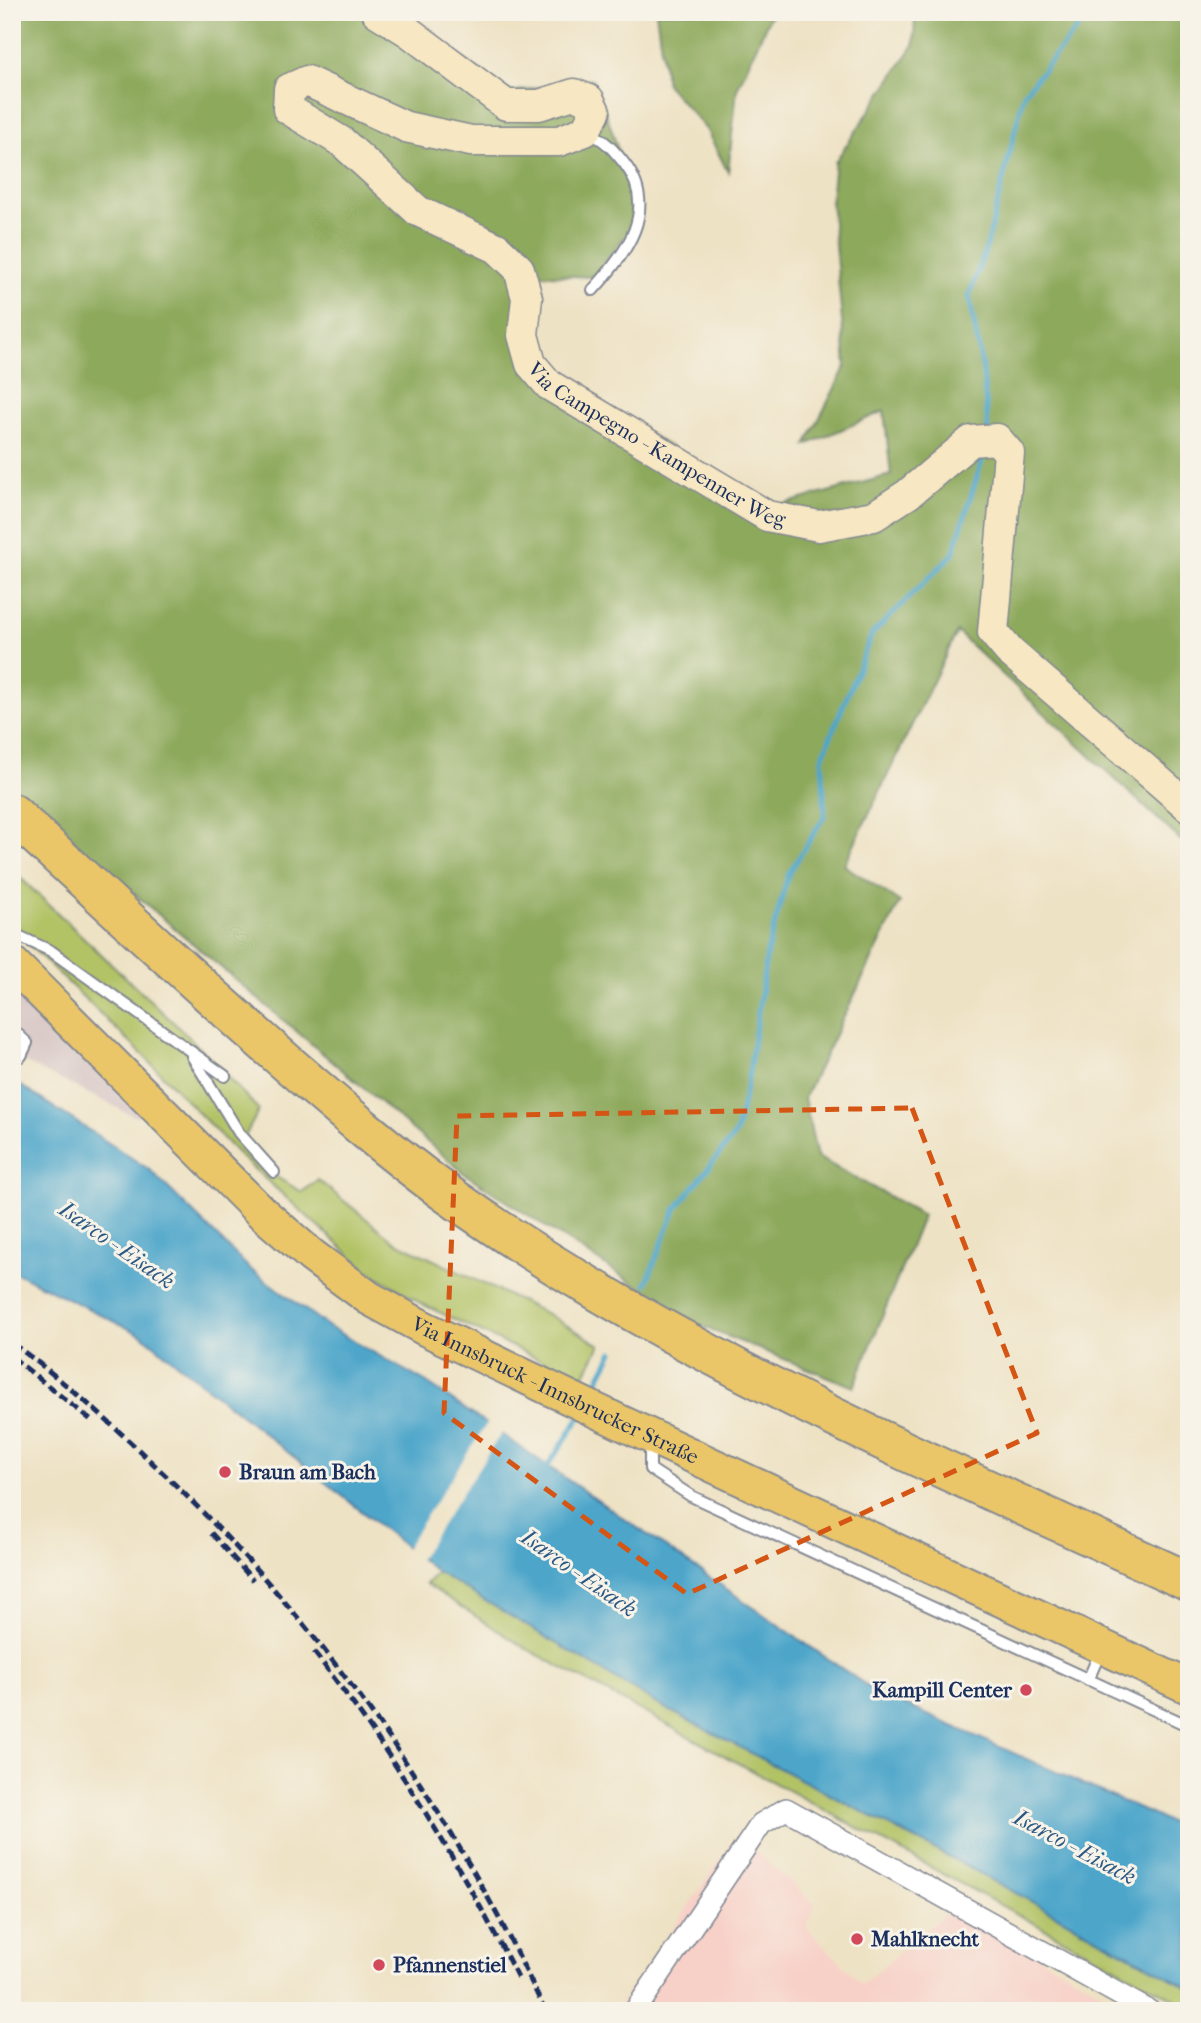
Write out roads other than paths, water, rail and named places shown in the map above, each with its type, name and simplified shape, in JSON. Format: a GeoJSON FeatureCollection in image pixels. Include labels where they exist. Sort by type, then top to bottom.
{"type":"FeatureCollection","features":[{"type":"Feature","properties":{"kind":"highway"},"geometry":{"type":"LineString","coordinates":[[12,813],[201,988],[384,1146],[512,1237],[644,1318],[744,1372],[1189,1582]]}},
{"type":"Feature","properties":{"kind":"highway"},"geometry":{"type":"LineString","coordinates":[[12,842],[187,1003],[375,1166],[538,1280],[701,1378],[1189,1610]]}},
{"type":"Feature","properties":{"kind":"main road","name":"Via Innsbruck - Innsbrucker Straße"},"geometry":{"type":"LineString","coordinates":[[12,963],[260,1210],[312,1256],[369,1298],[424,1328],[650,1436],[1189,1687]]}},
{"type":"Feature","properties":{"kind":"street"},"geometry":{"type":"LineString","coordinates":[[377,12],[410,32],[506,104],[539,105],[574,94],[589,100],[595,112],[585,131]]}},
{"type":"Feature","properties":{"kind":"street","name":"Via Campegno - Kampenner Weg"},"geometry":{"type":"LineString","coordinates":[[585,131],[559,141],[471,141],[406,127],[307,81],[289,89],[288,109],[342,142],[418,211],[496,248],[519,269],[527,298],[523,335],[531,364],[549,385],[767,516],[819,526],[874,516],[908,494],[971,441],[997,439],[1009,453],[993,632],[1009,651],[1189,807]]}},
{"type":"Feature","properties":{"kind":"street"},"geometry":{"type":"LineString","coordinates":[[635,2011],[761,1824],[786,1810],[1149,2011]]}},
{"type":"Feature","properties":{"kind":"lane"},"geometry":{"type":"LineString","coordinates":[[585,131],[607,141],[631,171],[641,197],[638,226],[622,258],[593,290]]}},
{"type":"Feature","properties":{"kind":"lane"},"geometry":{"type":"LineString","coordinates":[[12,933],[51,951],[190,1054],[226,1076]]}},
{"type":"Feature","properties":{"kind":"lane"},"geometry":{"type":"LineString","coordinates":[[12,1030],[27,1043],[21,1056]]}},
{"type":"Feature","properties":{"kind":"lane"},"geometry":{"type":"LineString","coordinates":[[190,1054],[239,1133],[274,1172]]}},
{"type":"Feature","properties":{"kind":"lane"},"geometry":{"type":"LineString","coordinates":[[650,1436],[650,1469],[691,1496],[1189,1726]]}},
{"type":"Feature","properties":{"kind":"lane"},"geometry":{"type":"LineString","coordinates":[[1088,1680],[1103,1647]]}},
{"type":"Feature","properties":{"kind":"water","name":"Isarco - Eisack"},"geometry":{"type":"Polygon","coordinates":[[[12,1080],[150,1170],[250,1269],[329,1327],[427,1383],[876,1692],[1189,1831],[1189,1988],[972,1869],[659,1705],[437,1572],[142,1335],[12,1271],[12,1080]]]}},
{"type":"Feature","properties":{"kind":"waterway"},"geometry":{"type":"LineString","coordinates":[[988,431],[983,372],[969,296],[988,242],[1024,93],[1091,12]]}},
{"type":"Feature","properties":{"kind":"waterway"},"geometry":{"type":"LineString","coordinates":[[646,1284],[675,1210],[736,1133],[748,1079],[767,952],[788,875],[825,815],[822,758],[872,634],[953,554],[985,451]]}},
{"type":"Feature","properties":{"kind":"waterway"},"geometry":{"type":"LineString","coordinates":[[590,1395],[613,1352]]}},
{"type":"Feature","properties":{"kind":"waterway"},"geometry":{"type":"LineString","coordinates":[[543,1473],[580,1417]]}},
{"type":"Feature","properties":{"kind":"railway"},"geometry":{"type":"LineString","coordinates":[[12,1343],[47,1369],[145,1456],[266,1580],[321,1646],[421,1785],[507,1933],[545,2011]]}},
{"type":"Feature","properties":{"kind":"railway"},"geometry":{"type":"LineString","coordinates":[[12,1357],[91,1420]]}},
{"type":"Feature","properties":{"kind":"railway"},"geometry":{"type":"LineString","coordinates":[[211,1533],[253,1580]]}},
{"type":"Feature","properties":{"kind":"railway"},"geometry":{"type":"LineString","coordinates":[[314,1652],[371,1730],[424,1810],[518,1978]]}},
{"type":"Feature","properties":{"kind":"place","name":"Braun am Bach"},"geometry":{"type":"Point","coordinates":[225,1472]}},
{"type":"Feature","properties":{"kind":"place","name":"Kampill Center"},"geometry":{"type":"Point","coordinates":[1026,1690]}},
{"type":"Feature","properties":{"kind":"place","name":"Mahlknecht"},"geometry":{"type":"Point","coordinates":[857,1939]}},
{"type":"Feature","properties":{"kind":"place","name":"Pfannenstiel"},"geometry":{"type":"Point","coordinates":[379,1965]}}]}
